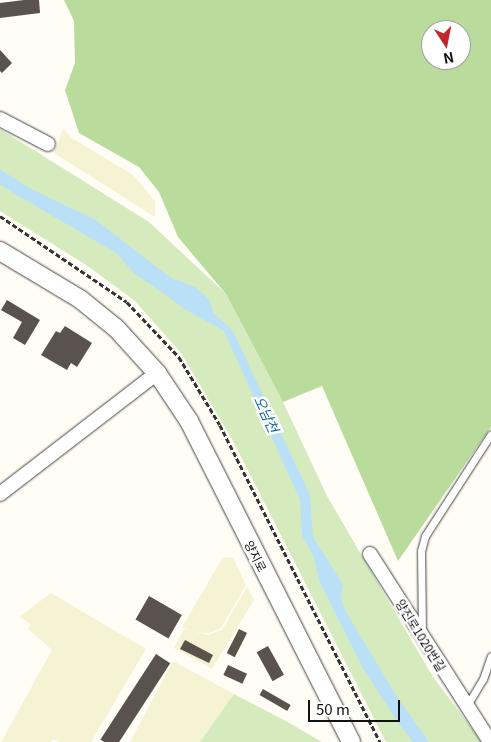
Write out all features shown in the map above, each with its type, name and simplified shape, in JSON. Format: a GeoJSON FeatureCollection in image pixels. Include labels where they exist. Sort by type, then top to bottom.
{"type":"FeatureCollection","features":[{"type":"Feature","properties":{"kind":"street"},"geometry":{"type":"LineString","coordinates":[[0,119],[48,144]]}},
{"type":"Feature","properties":{"kind":"street","name":"양지로"},"geometry":{"type":"LineString","coordinates":[[0,251],[80,299],[116,328],[157,373],[189,422],[351,742]]}},
{"type":"Feature","properties":{"kind":"street"},"geometry":{"type":"LineString","coordinates":[[0,494],[157,373]]}},
{"type":"Feature","properties":{"kind":"street","name":"양진로1020번길"},"geometry":{"type":"LineString","coordinates":[[370,554],[466,708],[490,742]]}},
{"type":"Feature","properties":{"kind":"lane"},"geometry":{"type":"LineString","coordinates":[[422,636],[421,551],[425,536],[491,434]]}},
{"type":"Feature","properties":{"kind":"lane"},"geometry":{"type":"LineString","coordinates":[[466,708],[484,679],[491,656]]}},
{"type":"Feature","properties":{"kind":"shaded area"},"geometry":{"type":"Polygon","coordinates":[[[63,129],[72,138],[133,175],[155,201],[155,217],[54,153],[63,129]]]}},
{"type":"Feature","properties":{"kind":"shaded area"},"geometry":{"type":"Polygon","coordinates":[[[223,557],[233,558],[246,585],[221,628],[209,633],[192,632],[182,627],[223,557]]]}},
{"type":"Feature","properties":{"kind":"shaded area"},"geometry":{"type":"Polygon","coordinates":[[[247,587],[254,600],[212,669],[174,648],[184,629],[208,635],[222,630],[247,587]]]}},
{"type":"Feature","properties":{"kind":"shaded area"},"geometry":{"type":"Polygon","coordinates":[[[51,593],[146,649],[91,742],[60,742],[53,739],[51,742],[1,742],[52,650],[28,629],[31,624],[19,617],[51,593]]]}},
{"type":"Feature","properties":{"kind":"shaded area"},"geometry":{"type":"Polygon","coordinates":[[[173,661],[234,694],[201,742],[130,742],[173,661]]]}},
{"type":"Feature","properties":{"kind":"green space"},"geometry":{"type":"Polygon","coordinates":[[[64,0],[491,0],[491,427],[398,561],[322,386],[283,402],[226,294],[178,237],[159,192],[139,167],[79,133],[65,90],[75,63],[74,21],[64,0]]]}},
{"type":"Feature","properties":{"kind":"green space"},"geometry":{"type":"Polygon","coordinates":[[[0,129],[149,222],[226,294],[283,402],[327,496],[433,677],[482,742],[386,742],[233,441],[181,353],[134,300],[86,265],[0,211],[0,129]]]}},
{"type":"Feature","properties":{"kind":"green space"},"geometry":{"type":"Polygon","coordinates":[[[234,694],[284,720],[322,742],[200,742],[234,694]]]}},
{"type":"Feature","properties":{"kind":"water","name":"오남천"},"geometry":{"type":"Polygon","coordinates":[[[0,169],[29,188],[96,220],[171,278],[195,287],[209,299],[213,312],[233,331],[310,495],[313,537],[343,584],[341,599],[346,612],[397,697],[429,742],[413,742],[399,724],[361,665],[320,583],[313,555],[302,536],[300,500],[224,331],[188,311],[134,273],[116,253],[0,185],[0,169]]]}},
{"type":"Feature","properties":{"kind":"building"},"geometry":{"type":"Polygon","coordinates":[[[39,0],[40,13],[0,18],[0,3],[39,0]]]}},
{"type":"Feature","properties":{"kind":"building"},"geometry":{"type":"Polygon","coordinates":[[[0,50],[12,63],[2,73],[0,71],[0,50]]]}},
{"type":"Feature","properties":{"kind":"building"},"geometry":{"type":"Polygon","coordinates":[[[7,300],[40,320],[25,345],[13,338],[22,322],[1,310],[7,300]]]}},
{"type":"Feature","properties":{"kind":"building"},"geometry":{"type":"Polygon","coordinates":[[[65,326],[92,343],[77,367],[71,363],[67,370],[41,355],[56,331],[60,333],[65,326]]]}},
{"type":"Feature","properties":{"kind":"building"},"geometry":{"type":"Polygon","coordinates":[[[149,596],[182,615],[168,638],[136,619],[149,596]]]}},
{"type":"Feature","properties":{"kind":"building"},"geometry":{"type":"Polygon","coordinates":[[[239,629],[247,633],[235,657],[227,653],[239,629]]]}},
{"type":"Feature","properties":{"kind":"building"},"geometry":{"type":"Polygon","coordinates":[[[185,640],[213,655],[209,663],[180,649],[185,640]]]}},
{"type":"Feature","properties":{"kind":"building"},"geometry":{"type":"Polygon","coordinates":[[[268,646],[284,675],[273,681],[257,652],[268,646]]]}},
{"type":"Feature","properties":{"kind":"building"},"geometry":{"type":"Polygon","coordinates":[[[156,654],[170,663],[119,742],[104,742],[100,740],[156,654]]]}},
{"type":"Feature","properties":{"kind":"building"},"geometry":{"type":"Polygon","coordinates":[[[228,665],[247,674],[242,684],[223,675],[228,665]]]}},
{"type":"Feature","properties":{"kind":"building"},"geometry":{"type":"Polygon","coordinates":[[[263,689],[291,705],[287,711],[260,695],[263,689]]]}}]}
